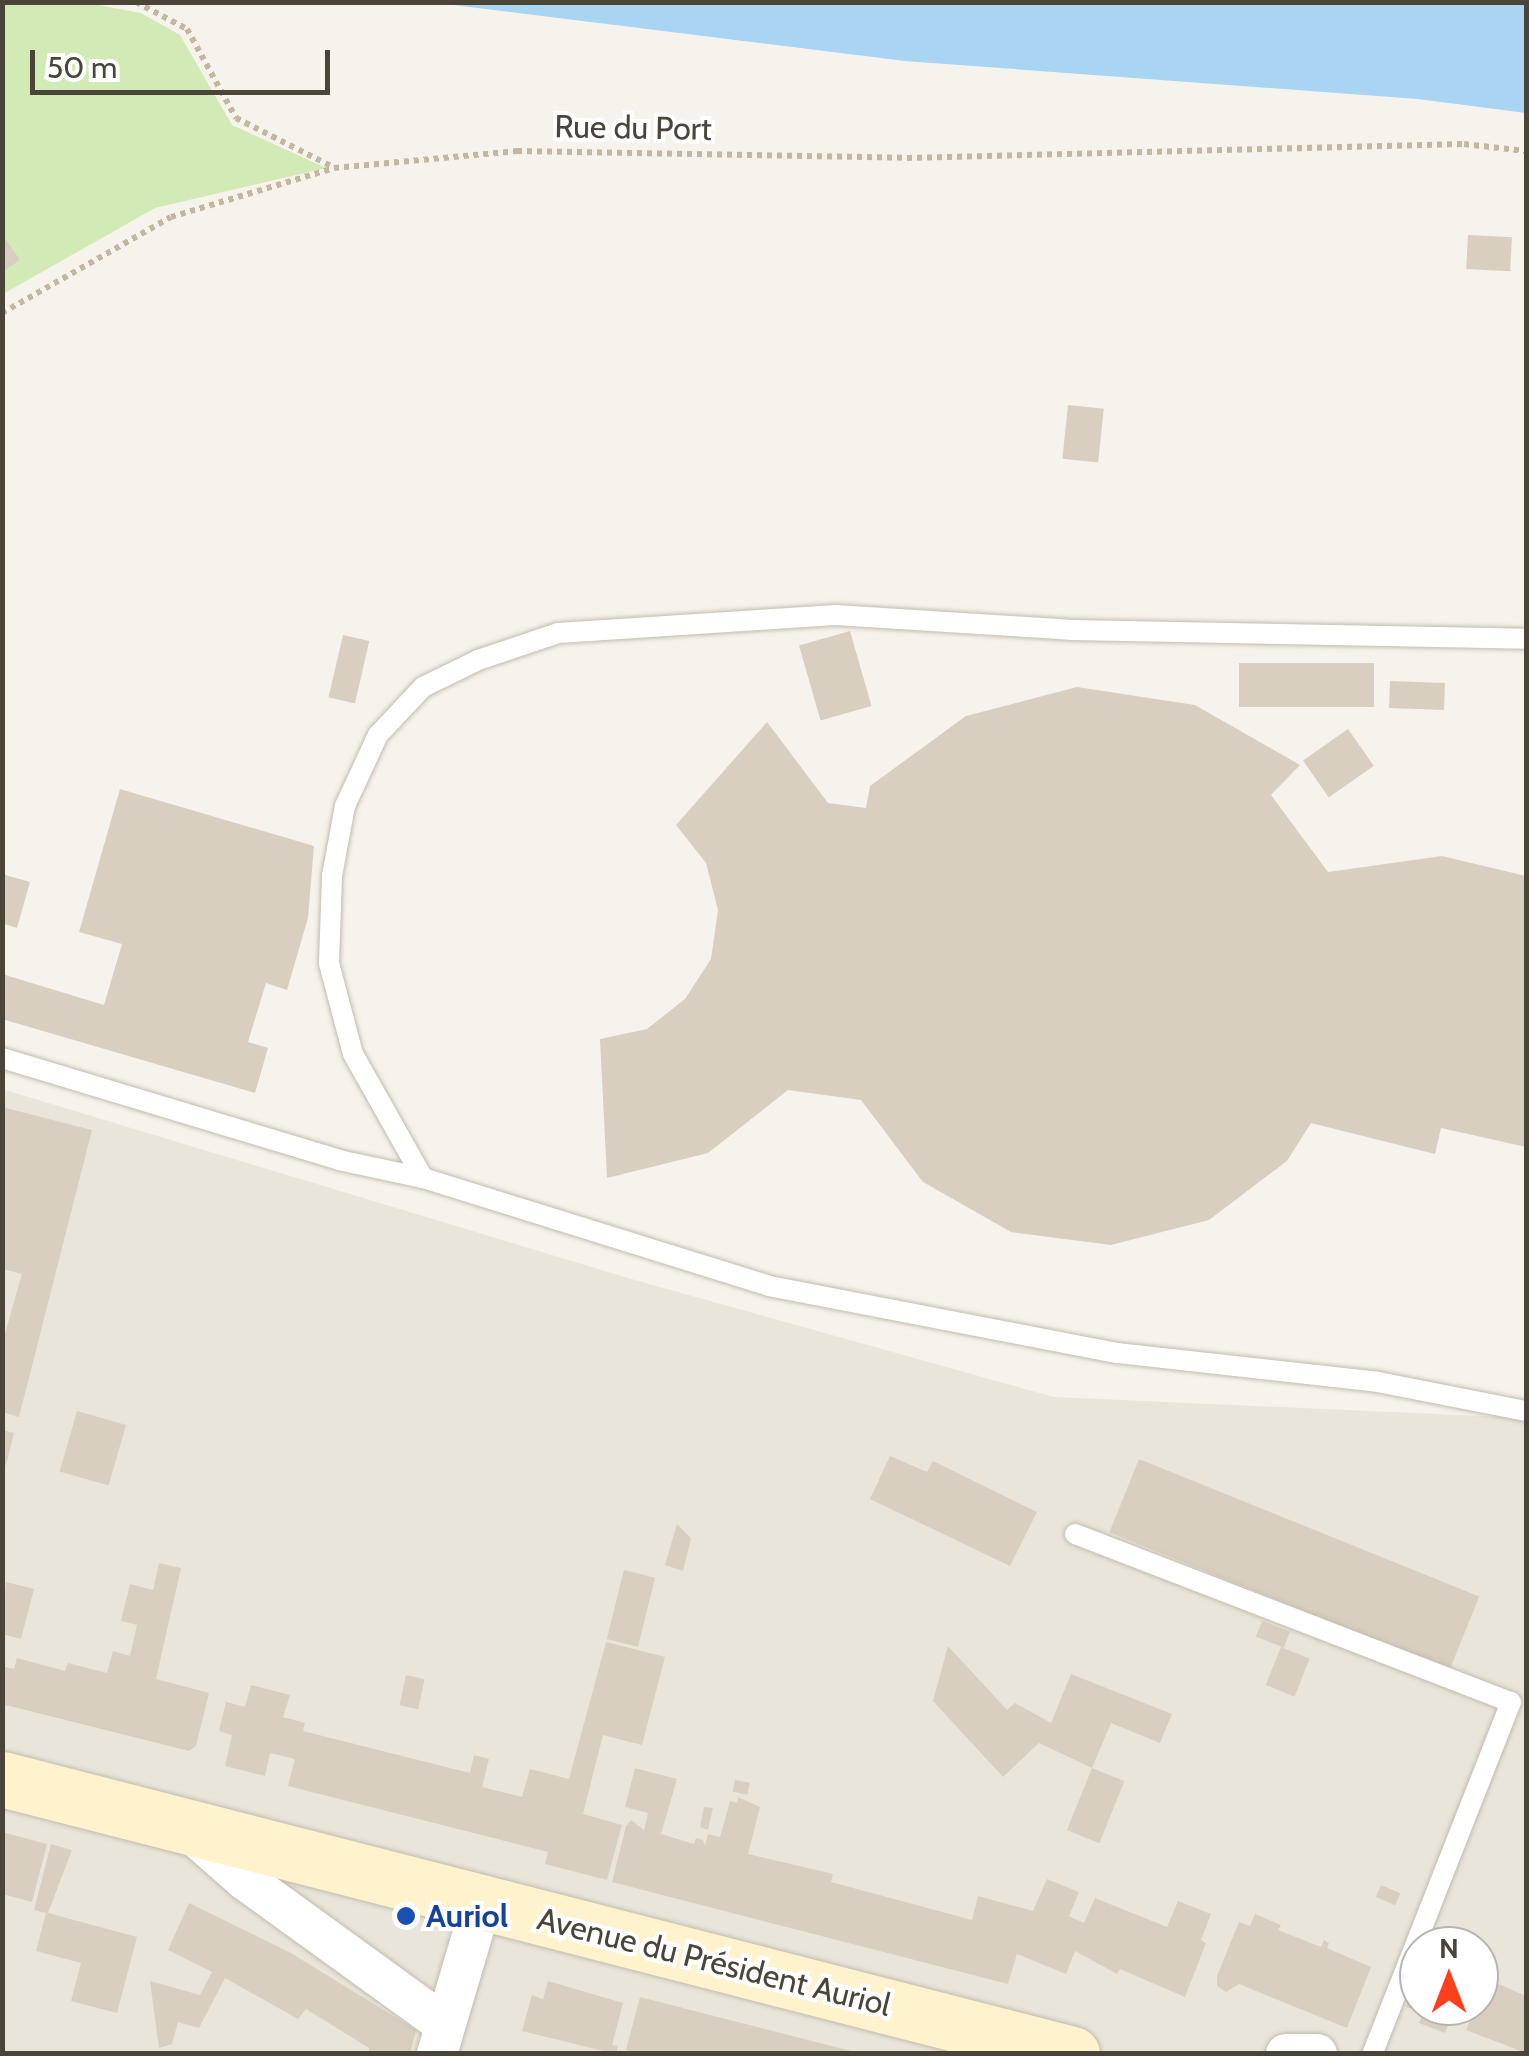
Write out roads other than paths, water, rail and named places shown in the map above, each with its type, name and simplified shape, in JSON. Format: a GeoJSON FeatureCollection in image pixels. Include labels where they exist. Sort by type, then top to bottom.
{"type":"FeatureCollection","features":[{"type":"Feature","properties":{"kind":"main road","name":"Avenue du Président Auriol"},"geometry":{"type":"LineString","coordinates":[[2,1778],[1072,2054]]}},
{"type":"Feature","properties":{"kind":"street","name":"Avenue du Président Auriol"},"geometry":{"type":"LineString","coordinates":[[183,1825],[244,1880],[441,2039]]}},
{"type":"Feature","properties":{"kind":"street"},"geometry":{"type":"LineString","coordinates":[[441,2039],[482,1902]]}},
{"type":"Feature","properties":{"kind":"street"},"geometry":{"type":"LineString","coordinates":[[1286,2054],[1316,2054]]}},
{"type":"Feature","properties":{"kind":"lane"},"geometry":{"type":"LineString","coordinates":[[423,1178],[353,1054],[328,963],[332,876],[346,806],[378,736],[423,687],[451,673],[558,633],[835,614],[1073,630],[1526,639]]}},
{"type":"Feature","properties":{"kind":"lane"},"geometry":{"type":"LineString","coordinates":[[2,1058],[338,1160],[423,1178],[769,1286],[1117,1352],[1378,1382],[1526,1411]]}},
{"type":"Feature","properties":{"kind":"lane"},"geometry":{"type":"LineString","coordinates":[[1076,1534],[1511,1702],[1372,2054]]}},
{"type":"Feature","properties":{"kind":"water"},"geometry":{"type":"Polygon","coordinates":[[[437,3],[1526,3],[1526,113],[1418,99],[905,61],[437,3]]]}},
{"type":"Feature","properties":{"kind":"place","name":"Auriol"},"geometry":{"type":"Point","coordinates":[406,1916]}}]}
